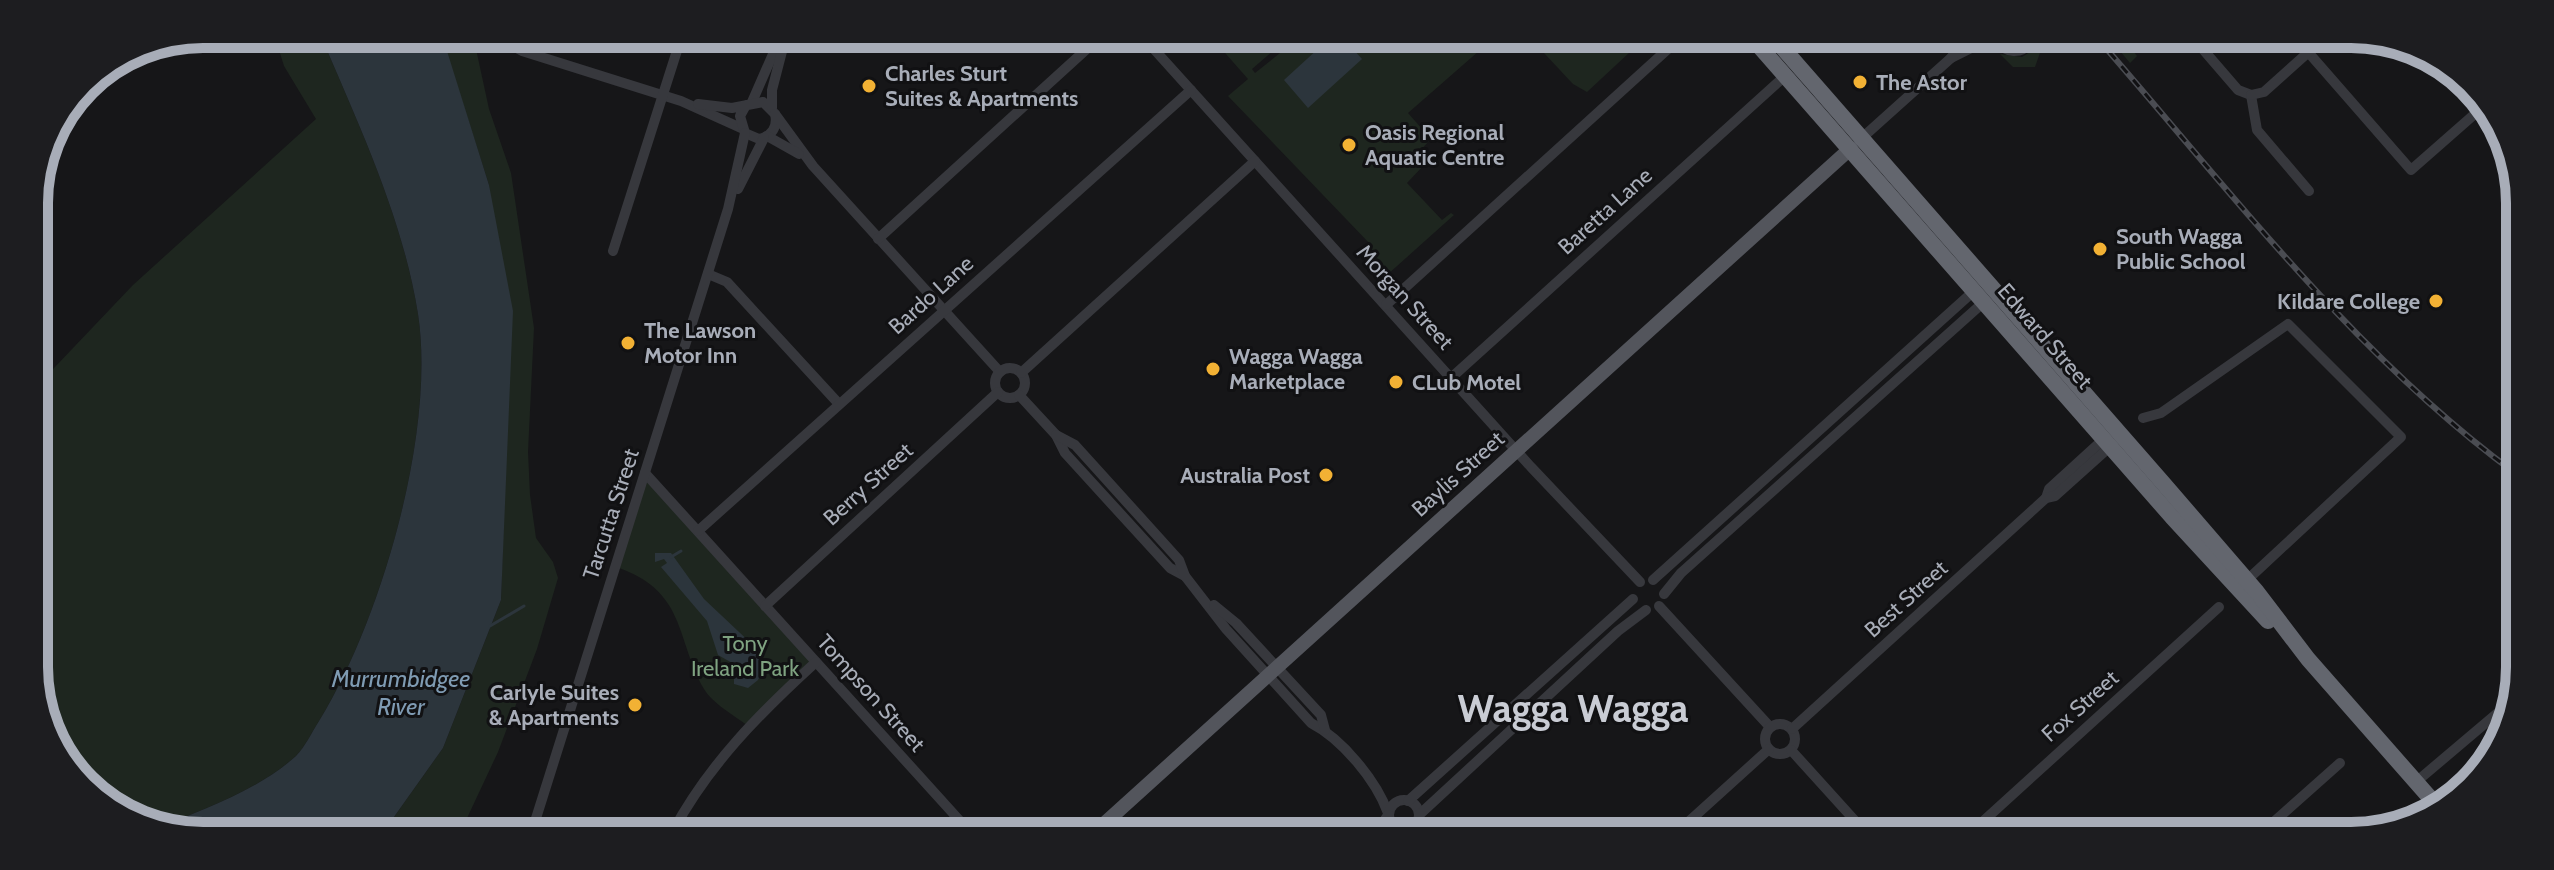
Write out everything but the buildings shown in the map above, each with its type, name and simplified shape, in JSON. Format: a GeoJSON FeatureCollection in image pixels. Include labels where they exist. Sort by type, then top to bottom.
{"type":"FeatureCollection","features":[{"type":"Feature","properties":{"kind":"highway","name":"Edward Street"},"geometry":{"type":"LineString","coordinates":[[1761,48],[1857,142],[2431,799]]}},
{"type":"Feature","properties":{"kind":"highway","name":"Edward Street"},"geometry":{"type":"LineString","coordinates":[[1782,48],[1980,295],[2114,437]]}},
{"type":"Feature","properties":{"kind":"main road","name":"Baylis Street"},"geometry":{"type":"LineString","coordinates":[[1106,822],[1857,142]]}},
{"type":"Feature","properties":{"kind":"street"},"geometry":{"type":"LineString","coordinates":[[519,48],[681,101],[792,149],[813,166]]}},
{"type":"Feature","properties":{"kind":"street"},"geometry":{"type":"LineString","coordinates":[[613,251],[678,48]]}},
{"type":"Feature","properties":{"kind":"street"},"geometry":{"type":"LineString","coordinates":[[743,130],[740,116],[778,48]]}},
{"type":"Feature","properties":{"kind":"street"},"geometry":{"type":"LineString","coordinates":[[765,137],[774,129],[772,90],[781,48]]}},
{"type":"Feature","properties":{"kind":"street"},"geometry":{"type":"LineString","coordinates":[[878,239],[1088,48]]}},
{"type":"Feature","properties":{"kind":"street","name":"Morgan Street"},"geometry":{"type":"LineString","coordinates":[[1153,48],[1517,451],[1640,582]]}},
{"type":"Feature","properties":{"kind":"street"},"geometry":{"type":"LineString","coordinates":[[1386,305],[1669,48]]}},
{"type":"Feature","properties":{"kind":"street"},"geometry":{"type":"LineString","coordinates":[[1857,142],[1958,48]]}},
{"type":"Feature","properties":{"kind":"street"},"geometry":{"type":"LineString","coordinates":[[1951,58],[1972,48]]}},
{"type":"Feature","properties":{"kind":"street"},"geometry":{"type":"LineString","coordinates":[[2003,48],[2015,52],[2026,48]]}},
{"type":"Feature","properties":{"kind":"street"},"geometry":{"type":"LineString","coordinates":[[2202,48],[2238,90],[2251,95],[2264,92],[2313,48]]}},
{"type":"Feature","properties":{"kind":"street"},"geometry":{"type":"LineString","coordinates":[[2308,52],[2411,170],[2476,113]]}},
{"type":"Feature","properties":{"kind":"street","name":"Baretta Lane"},"geometry":{"type":"LineString","coordinates":[[1451,378],[1786,75]]}},
{"type":"Feature","properties":{"kind":"street","name":"Bardo Lane"},"geometry":{"type":"LineString","coordinates":[[698,531],[1191,90]]}},
{"type":"Feature","properties":{"kind":"street"},"geometry":{"type":"LineString","coordinates":[[2251,95],[2257,130],[2309,191]]}},
{"type":"Feature","properties":{"kind":"street"},"geometry":{"type":"LineString","coordinates":[[681,101],[720,107],[763,102],[774,111],[813,166],[1000,372]]}},
{"type":"Feature","properties":{"kind":"street","name":"Tarcutta Street"},"geometry":{"type":"LineString","coordinates":[[535,822],[728,209],[743,130]]}},
{"type":"Feature","properties":{"kind":"street","name":"Tarcutta Street"},"geometry":{"type":"LineString","coordinates":[[728,209],[765,137]]}},
{"type":"Feature","properties":{"kind":"street"},"geometry":{"type":"LineString","coordinates":[[1021,373],[1255,161]]}},
{"type":"Feature","properties":{"kind":"street"},"geometry":{"type":"LineString","coordinates":[[708,274],[727,282],[839,404]]}},
{"type":"Feature","properties":{"kind":"street"},"geometry":{"type":"LineString","coordinates":[[1659,606],[1664,594],[1746,498],[1915,343],[1980,295]]}},
{"type":"Feature","properties":{"kind":"street"},"geometry":{"type":"LineString","coordinates":[[1383,822],[1393,804],[1406,800],[1461,755],[1578,651],[1633,599],[1634,589],[1640,582],[1653,580],[1755,507],[1925,354],[1980,295]]}},
{"type":"Feature","properties":{"kind":"street"},"geometry":{"type":"LineString","coordinates":[[2143,418],[2161,413],[2288,324],[2401,437],[2242,585]]}},
{"type":"Feature","properties":{"kind":"street"},"geometry":{"type":"LineString","coordinates":[[1915,343],[1925,354]]}},
{"type":"Feature","properties":{"kind":"street"},"geometry":{"type":"LineString","coordinates":[[1009,368],[1021,373],[1024,387],[1019,395],[1006,397],[998,392],[995,384],[1000,372],[1009,368]]}},
{"type":"Feature","properties":{"kind":"street"},"geometry":{"type":"LineString","coordinates":[[1875,379],[1885,391]]}},
{"type":"Feature","properties":{"kind":"street","name":"Berry Street"},"geometry":{"type":"LineString","coordinates":[[765,606],[998,392]]}},
{"type":"Feature","properties":{"kind":"street"},"geometry":{"type":"LineString","coordinates":[[1019,395],[1056,435],[1065,453],[1170,568],[1185,576],[1206,599],[1226,629],[1272,671],[1311,723],[1325,730],[1373,783],[1390,822]]}},
{"type":"Feature","properties":{"kind":"street"},"geometry":{"type":"LineString","coordinates":[[1830,419],[1840,431]]}},
{"type":"Feature","properties":{"kind":"street","name":"Best Street"},"geometry":{"type":"LineString","coordinates":[[1792,729],[2046,498],[2055,496],[2114,437]]}},
{"type":"Feature","properties":{"kind":"street"},"geometry":{"type":"LineString","coordinates":[[1790,456],[1800,467]]}},
{"type":"Feature","properties":{"kind":"street","name":"Tompson Street"},"geometry":{"type":"LineString","coordinates":[[645,473],[961,822]]}},
{"type":"Feature","properties":{"kind":"street"},"geometry":{"type":"LineString","coordinates":[[1746,498],[1755,507]]}},
{"type":"Feature","properties":{"kind":"street"},"geometry":{"type":"LineString","coordinates":[[1653,580],[1664,594]]}},
{"type":"Feature","properties":{"kind":"street"},"geometry":{"type":"LineString","coordinates":[[1633,599],[1646,610]]}},
{"type":"Feature","properties":{"kind":"street"},"geometry":{"type":"LineString","coordinates":[[1659,606],[1770,727]]}},
{"type":"Feature","properties":{"kind":"street"},"geometry":{"type":"LineString","coordinates":[[1414,822],[1470,765],[1586,659],[1646,610],[1659,606]]}},
{"type":"Feature","properties":{"kind":"street","name":"Fox Street"},"geometry":{"type":"LineString","coordinates":[[1982,822],[2219,607]]}},
{"type":"Feature","properties":{"kind":"street"},"geometry":{"type":"LineString","coordinates":[[1578,651],[1586,659]]}},
{"type":"Feature","properties":{"kind":"street"},"geometry":{"type":"LineString","coordinates":[[678,822],[693,795],[748,726],[816,662]]}},
{"type":"Feature","properties":{"kind":"street"},"geometry":{"type":"LineString","coordinates":[[1542,683],[1551,692]]}},
{"type":"Feature","properties":{"kind":"street"},"geometry":{"type":"LineString","coordinates":[[2416,782],[2499,714]]}},
{"type":"Feature","properties":{"kind":"street"},"geometry":{"type":"LineString","coordinates":[[1499,722],[1508,731]]}},
{"type":"Feature","properties":{"kind":"street"},"geometry":{"type":"LineString","coordinates":[[1779,723],[1792,729],[1796,737],[1791,750],[1777,754],[1769,749],[1765,735],[1770,727],[1779,723]]}},
{"type":"Feature","properties":{"kind":"street"},"geometry":{"type":"LineString","coordinates":[[1688,822],[1769,749]]}},
{"type":"Feature","properties":{"kind":"street"},"geometry":{"type":"LineString","coordinates":[[1791,750],[1856,822]]}},
{"type":"Feature","properties":{"kind":"street"},"geometry":{"type":"LineString","coordinates":[[1461,755],[1470,765]]}},
{"type":"Feature","properties":{"kind":"street"},"geometry":{"type":"LineString","coordinates":[[2274,822],[2340,763]]}},
{"type":"Feature","properties":{"kind":"street"},"geometry":{"type":"LineString","coordinates":[[1373,783],[1415,804],[1420,822]]}},
{"type":"Feature","properties":{"kind":"green space"},"geometry":{"type":"Polygon","coordinates":[[[278,48],[326,48],[378,171],[402,242],[418,314],[421,361],[419,413],[411,468],[382,579],[342,680],[319,721],[296,756],[281,768],[247,789],[178,820],[125,801],[93,777],[74,753],[56,717],[48,667],[48,374],[133,285],[316,119],[284,66],[278,48]]]}},
{"type":"Feature","properties":{"kind":"green space"},"geometry":{"type":"Polygon","coordinates":[[[445,48],[476,48],[489,109],[511,173],[534,328],[528,452],[530,495],[536,538],[553,562],[558,578],[537,649],[498,752],[465,822],[390,822],[443,748],[501,600],[504,506],[489,185],[445,48]]]}},
{"type":"Feature","properties":{"kind":"green space","name":"Oasis Regional Aquatic Centre"},"geometry":{"type":"Polygon","coordinates":[[[1221,48],[1276,48],[1252,69],[1255,73],[1286,48],[1482,48],[1408,113],[1431,139],[1416,155],[1424,165],[1407,183],[1442,220],[1451,213],[1454,215],[1387,275],[1365,250],[1371,245],[1228,96],[1248,79],[1221,48]]]}},
{"type":"Feature","properties":{"kind":"green space"},"geometry":{"type":"Polygon","coordinates":[[[1539,48],[1634,48],[1587,92],[1573,84],[1539,48]]]}},
{"type":"Feature","properties":{"kind":"green space"},"geometry":{"type":"Polygon","coordinates":[[[2118,48],[2131,48],[2137,56],[2130,63],[2118,48]]]}},
{"type":"Feature","properties":{"kind":"green space"},"geometry":{"type":"Polygon","coordinates":[[[2035,49],[2041,50],[2035,67],[2013,67],[2000,54],[2022,57],[2035,49]]]}},
{"type":"Feature","properties":{"kind":"green space","name":"Tony Ireland Park"},"geometry":{"type":"Polygon","coordinates":[[[646,474],[816,662],[748,726],[718,704],[704,689],[676,618],[656,589],[616,567],[646,474]]]}},
{"type":"Feature","properties":{"kind":"water","name":"Murrumbidgee River"},"geometry":{"type":"Polygon","coordinates":[[[326,48],[446,48],[489,185],[513,311],[501,600],[443,748],[390,822],[177,820],[264,779],[296,756],[302,748],[342,680],[363,632],[398,524],[419,413],[421,361],[418,314],[402,242],[364,136],[326,48]]]}},
{"type":"Feature","properties":{"kind":"water"},"geometry":{"type":"Polygon","coordinates":[[[1319,48],[1352,48],[1362,59],[1308,108],[1284,80],[1319,48]]]}},
{"type":"Feature","properties":{"kind":"water"},"geometry":{"type":"Polygon","coordinates":[[[655,553],[671,553],[704,599],[756,648],[763,669],[758,680],[748,688],[734,684],[734,664],[718,655],[707,621],[661,567],[667,563],[664,559],[655,562],[655,553]]]}},
{"type":"Feature","properties":{"kind":"waterway"},"geometry":{"type":"LineString","coordinates":[[671,557],[681,551]]}},
{"type":"Feature","properties":{"kind":"waterway"},"geometry":{"type":"LineString","coordinates":[[490,626],[524,606]]}},
{"type":"Feature","properties":{"kind":"waterway"},"geometry":{"type":"LineString","coordinates":[[759,677],[771,669]]}},
{"type":"Feature","properties":{"kind":"railway"},"geometry":{"type":"LineString","coordinates":[[2106,48],[2295,268],[2347,323],[2456,427],[2506,466]]}},
{"type":"Feature","properties":{"kind":"place","name":"The Astor"},"geometry":{"type":"Point","coordinates":[1860,82]}},
{"type":"Feature","properties":{"kind":"place","name":"Charles Sturt Suites & Apartments"},"geometry":{"type":"Point","coordinates":[869,86]}},
{"type":"Feature","properties":{"kind":"place","name":"Oasis Regional Aquatic Centre"},"geometry":{"type":"Point","coordinates":[1349,145]}},
{"type":"Feature","properties":{"kind":"place","name":"South Wagga Public School"},"geometry":{"type":"Point","coordinates":[2100,249]}},
{"type":"Feature","properties":{"kind":"place","name":"Kildare College"},"geometry":{"type":"Point","coordinates":[2436,301]}},
{"type":"Feature","properties":{"kind":"place","name":"The Lawson Motor Inn"},"geometry":{"type":"Point","coordinates":[628,343]}},
{"type":"Feature","properties":{"kind":"place","name":"Wagga Wagga Marketplace"},"geometry":{"type":"Point","coordinates":[1213,369]}},
{"type":"Feature","properties":{"kind":"place","name":"CLub Motel"},"geometry":{"type":"Point","coordinates":[1396,382]}},
{"type":"Feature","properties":{"kind":"place","name":"Australia Post"},"geometry":{"type":"Point","coordinates":[1326,475]}},
{"type":"Feature","properties":{"kind":"place","name":"Carlyle Suites & Apartments"},"geometry":{"type":"Point","coordinates":[635,705]}},
{"type":"Feature","properties":{"kind":"district","name":"Wagga Wagga"},"geometry":{"type":"Point","coordinates":[1573,708]}}]}
